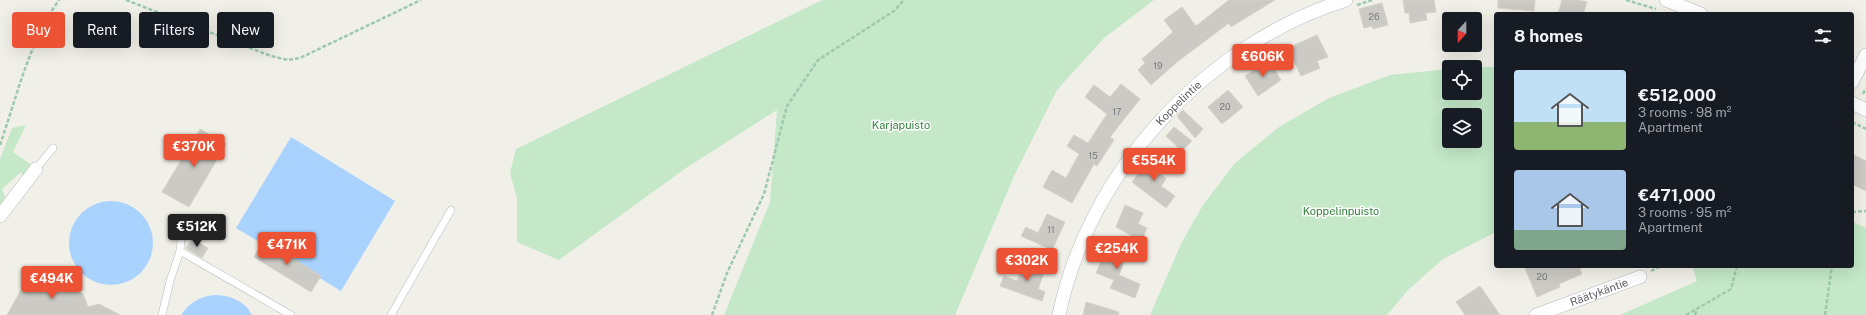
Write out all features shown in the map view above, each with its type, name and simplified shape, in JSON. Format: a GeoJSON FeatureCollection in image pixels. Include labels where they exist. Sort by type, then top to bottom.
{"type":"FeatureCollection","features":[{"type":"Feature","properties":{"kind":"street","name":"Koppelintie"},"geometry":{"type":"LineString","coordinates":[[1059,315],[1072,270],[1099,209],[1132,154],[1161,120],[1191,90],[1232,57],[1287,24],[1341,3]]}},
{"type":"Feature","properties":{"kind":"street"},"geometry":{"type":"LineString","coordinates":[[1663,5],[1693,12]]}},
{"type":"Feature","properties":{"kind":"street"},"geometry":{"type":"LineString","coordinates":[[1854,78],[1866,55]]}},
{"type":"Feature","properties":{"kind":"street"},"geometry":{"type":"LineString","coordinates":[[1854,104],[1866,110]]}},
{"type":"Feature","properties":{"kind":"street"},"geometry":{"type":"LineString","coordinates":[[0,216],[36,169]]}},
{"type":"Feature","properties":{"kind":"street","name":"Räätykäntie"},"geometry":{"type":"LineString","coordinates":[[1536,315],[1640,277]]}},
{"type":"Feature","properties":{"kind":"lane"},"geometry":{"type":"LineString","coordinates":[[36,169],[53,148]]}},
{"type":"Feature","properties":{"kind":"lane"},"geometry":{"type":"LineString","coordinates":[[391,315],[451,210]]}},
{"type":"Feature","properties":{"kind":"lane"},"geometry":{"type":"LineString","coordinates":[[162,315],[170,281],[180,251],[183,219]]}},
{"type":"Feature","properties":{"kind":"lane"},"geometry":{"type":"LineString","coordinates":[[180,251],[291,315]]}},
{"type":"Feature","properties":{"kind":"path"},"geometry":{"type":"LineString","coordinates":[[0,145],[30,58],[50,13],[60,0]]}},
{"type":"Feature","properties":{"kind":"path"},"geometry":{"type":"LineString","coordinates":[[126,0],[271,56],[288,60],[300,58],[320,49],[421,0]]}},
{"type":"Feature","properties":{"kind":"path"},"geometry":{"type":"LineString","coordinates":[[712,315],[727,273],[764,194],[787,106],[818,60],[894,11],[904,0]]}},
{"type":"Feature","properties":{"kind":"path"},"geometry":{"type":"LineString","coordinates":[[1341,3],[1372,0]]}},
{"type":"Feature","properties":{"kind":"path"},"geometry":{"type":"LineString","coordinates":[[1626,0],[1663,5]]}},
{"type":"Feature","properties":{"kind":"path"},"geometry":{"type":"LineString","coordinates":[[1854,123],[1866,129]]}},
{"type":"Feature","properties":{"kind":"path"},"geometry":{"type":"LineString","coordinates":[[1854,212],[1866,211]]}},
{"type":"Feature","properties":{"kind":"path"},"geometry":{"type":"LineString","coordinates":[[1686,315],[1731,290],[1736,268]]}},
{"type":"Feature","properties":{"kind":"path"},"geometry":{"type":"LineString","coordinates":[[1825,315],[1832,268]]}},
{"type":"Feature","properties":{"kind":"path"},"geometry":{"type":"LineString","coordinates":[[1695,315],[1697,309]]}},
{"type":"Feature","properties":{"kind":"green space","name":"Karjapuisto"},"geometry":{"type":"Polygon","coordinates":[[[822,0],[1154,0],[1104,38],[1057,90],[1015,174],[955,315],[724,315],[770,202],[777,110],[686,168],[559,260],[517,242],[517,198],[510,173],[516,149],[822,0]]]}},
{"type":"Feature","properties":{"kind":"green space","name":"Koppelinpuisto"},"geometry":{"type":"Polygon","coordinates":[[[1482,67],[1494,67],[1494,233],[1443,259],[1408,290],[1387,315],[1150,315],[1182,242],[1203,205],[1235,163],[1279,127],[1329,98],[1390,75],[1442,70],[1442,100],[1482,100],[1482,67]]]}},
{"type":"Feature","properties":{"kind":"green space"},"geometry":{"type":"Polygon","coordinates":[[[26,125],[13,152],[33,166],[23,178],[21,172],[2,189],[6,199],[0,207],[0,159],[12,128],[26,125]]]}},
{"type":"Feature","properties":{"kind":"green space"},"geometry":{"type":"Polygon","coordinates":[[[1854,222],[1866,228],[1866,315],[1620,315],[1697,281],[1693,268],[1854,268],[1854,222]]]}},
{"type":"Feature","properties":{"kind":"water"},"geometry":{"type":"Polygon","coordinates":[[[291,137],[395,201],[341,291],[236,228],[291,137]]]}},
{"type":"Feature","properties":{"kind":"water"},"geometry":{"type":"Polygon","coordinates":[[[111,201],[119,202],[134,208],[146,220],[152,235],[152,251],[146,266],[134,278],[119,284],[111,285],[103,284],[88,278],[76,266],[70,251],[69,243],[70,235],[76,220],[88,208],[103,202],[111,201]]]}},
{"type":"Feature","properties":{"kind":"water"},"geometry":{"type":"Polygon","coordinates":[[[213,295],[236,299],[249,310],[252,315],[181,315],[187,307],[195,301],[203,297],[213,295]]]}},
{"type":"Feature","properties":{"kind":"building"},"geometry":{"type":"Polygon","coordinates":[[[1229,0],[1275,0],[1231,27],[1229,23],[1177,62],[1151,85],[1138,70],[1145,63],[1142,59],[1173,32],[1164,20],[1182,7],[1196,26],[1229,0]]]}},
{"type":"Feature","properties":{"kind":"building"},"geometry":{"type":"Polygon","coordinates":[[[1403,0],[1434,0],[1436,12],[1426,13],[1427,20],[1410,23],[1409,13],[1405,13],[1403,0]]]}},
{"type":"Feature","properties":{"kind":"building"},"geometry":{"type":"Polygon","coordinates":[[[1498,0],[1535,0],[1534,11],[1498,8],[1498,0]]]}},
{"type":"Feature","properties":{"kind":"building"},"geometry":{"type":"Polygon","coordinates":[[[1562,0],[1578,0],[1587,2],[1584,12],[1559,12],[1562,0]]]}},
{"type":"Feature","properties":{"kind":"building"},"geometry":{"type":"Polygon","coordinates":[[[1382,3],[1388,25],[1373,29],[1372,26],[1364,28],[1359,9],[1382,3]]]}},
{"type":"Feature","properties":{"kind":"building"},"geometry":{"type":"Polygon","coordinates":[[[1317,35],[1328,57],[1317,61],[1320,68],[1301,76],[1288,48],[1317,35]]]}},
{"type":"Feature","properties":{"kind":"building"},"geometry":{"type":"Polygon","coordinates":[[[1269,61],[1281,80],[1258,96],[1245,76],[1269,61]]]}},
{"type":"Feature","properties":{"kind":"building"},"geometry":{"type":"Polygon","coordinates":[[[1121,84],[1140,99],[1110,137],[1114,140],[1097,166],[1094,164],[1072,203],[1043,187],[1052,170],[1066,178],[1079,154],[1067,146],[1074,135],[1088,143],[1107,114],[1085,97],[1094,85],[1110,97],[1121,84]]]}},
{"type":"Feature","properties":{"kind":"building"},"geometry":{"type":"Polygon","coordinates":[[[1228,90],[1243,107],[1222,124],[1208,107],[1228,90]]]}},
{"type":"Feature","properties":{"kind":"building"},"geometry":{"type":"Polygon","coordinates":[[[1183,110],[1203,129],[1195,138],[1177,116],[1183,110]]]}},
{"type":"Feature","properties":{"kind":"building"},"geometry":{"type":"Polygon","coordinates":[[[1174,127],[1192,141],[1182,151],[1166,136],[1174,127]]]}},
{"type":"Feature","properties":{"kind":"building"},"geometry":{"type":"Polygon","coordinates":[[[200,129],[226,144],[189,207],[162,192],[200,129]]]}},
{"type":"Feature","properties":{"kind":"building"},"geometry":{"type":"Polygon","coordinates":[[[1153,155],[1165,164],[1159,173],[1166,179],[1161,186],[1175,196],[1166,208],[1132,182],[1153,155]]]}},
{"type":"Feature","properties":{"kind":"building"},"geometry":{"type":"Polygon","coordinates":[[[1854,155],[1866,161],[1866,191],[1854,185],[1854,155]]]}},
{"type":"Feature","properties":{"kind":"building"},"geometry":{"type":"Polygon","coordinates":[[[1125,205],[1143,213],[1138,224],[1147,228],[1141,241],[1116,227],[1125,205]]]}},
{"type":"Feature","properties":{"kind":"building"},"geometry":{"type":"Polygon","coordinates":[[[1047,214],[1065,222],[1052,250],[1021,236],[1026,227],[1038,233],[1047,214]]]}},
{"type":"Feature","properties":{"kind":"building"},"geometry":{"type":"Polygon","coordinates":[[[192,239],[208,248],[202,258],[186,248],[192,239]]]}},
{"type":"Feature","properties":{"kind":"building"},"geometry":{"type":"Polygon","coordinates":[[[264,240],[321,276],[311,292],[254,257],[264,240]]]}},
{"type":"Feature","properties":{"kind":"building"},"geometry":{"type":"Polygon","coordinates":[[[1109,242],[1128,251],[1119,275],[1140,284],[1135,298],[1110,288],[1114,280],[1096,273],[1109,242]]]}},
{"type":"Feature","properties":{"kind":"building"},"geometry":{"type":"Polygon","coordinates":[[[1024,262],[1045,270],[1038,289],[1045,292],[1042,301],[1000,286],[1004,276],[1017,281],[1024,262]]]}},
{"type":"Feature","properties":{"kind":"building"},"geometry":{"type":"Polygon","coordinates":[[[1525,268],[1580,268],[1582,274],[1559,284],[1560,287],[1537,297],[1525,268]]]}},
{"type":"Feature","properties":{"kind":"building"},"geometry":{"type":"Polygon","coordinates":[[[45,271],[56,277],[62,293],[76,290],[83,294],[88,307],[99,304],[120,315],[7,315],[26,281],[35,274],[45,271]]]}},
{"type":"Feature","properties":{"kind":"building"},"geometry":{"type":"Polygon","coordinates":[[[1480,286],[1500,315],[1465,315],[1456,302],[1480,286]]]}},
{"type":"Feature","properties":{"kind":"building"},"geometry":{"type":"Polygon","coordinates":[[[1086,302],[1119,312],[1118,315],[1083,315],[1086,302]]]}}]}
